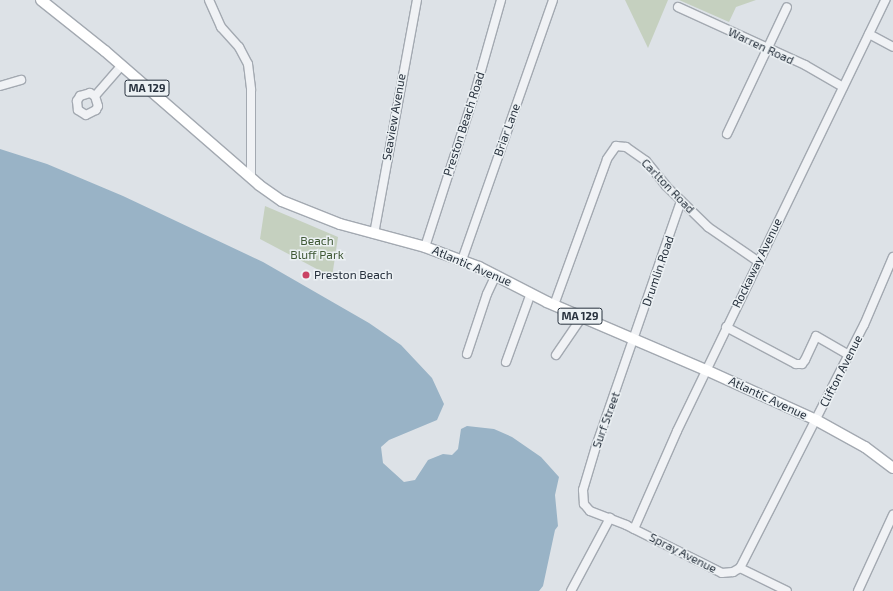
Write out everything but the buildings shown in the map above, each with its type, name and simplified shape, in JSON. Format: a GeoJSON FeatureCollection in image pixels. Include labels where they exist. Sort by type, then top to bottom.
{"type":"FeatureCollection","features":[{"type":"Feature","properties":{"kind":"main road","name":"Atlantic Avenue"},"geometry":{"type":"LineString","coordinates":[[41,0],[121,66],[274,197],[291,205],[374,234],[426,247],[462,260],[496,275],[554,305],[706,370],[816,420],[865,447],[893,468]]}},
{"type":"Feature","properties":{"kind":"street"},"geometry":{"type":"LineString","coordinates":[[209,0],[222,27],[239,47],[248,64],[251,90],[251,178]]}},
{"type":"Feature","properties":{"kind":"street","name":"Seaview Avenue"},"geometry":{"type":"LineString","coordinates":[[374,234],[416,0]]}},
{"type":"Feature","properties":{"kind":"street","name":"Preston Beach Road"},"geometry":{"type":"LineString","coordinates":[[426,247],[475,92],[501,0]]}},
{"type":"Feature","properties":{"kind":"street","name":"Briar Lane"},"geometry":{"type":"LineString","coordinates":[[462,260],[553,0]]}},
{"type":"Feature","properties":{"kind":"street","name":"Rockaway Avenue"},"geometry":{"type":"LineString","coordinates":[[634,529],[726,327],[759,262],[885,0]]}},
{"type":"Feature","properties":{"kind":"street"},"geometry":{"type":"LineString","coordinates":[[727,134],[787,6]]}},
{"type":"Feature","properties":{"kind":"street","name":"Warren Road"},"geometry":{"type":"LineString","coordinates":[[678,8],[804,65],[843,87]]}},
{"type":"Feature","properties":{"kind":"street"},"geometry":{"type":"LineString","coordinates":[[869,34],[893,47]]}},
{"type":"Feature","properties":{"kind":"street"},"geometry":{"type":"LineString","coordinates":[[95,96],[121,66]]}},
{"type":"Feature","properties":{"kind":"street"},"geometry":{"type":"LineString","coordinates":[[0,86],[21,80]]}},
{"type":"Feature","properties":{"kind":"street","name":"Carlton Road"},"geometry":{"type":"LineString","coordinates":[[554,305],[607,159],[616,146],[626,147],[646,161],[708,228],[759,262]]}},
{"type":"Feature","properties":{"kind":"street","name":"Drumlin Road"},"geometry":{"type":"LineString","coordinates":[[634,340],[682,201]]}},
{"type":"Feature","properties":{"kind":"street","name":"Clifton Avenue"},"geometry":{"type":"LineString","coordinates":[[740,568],[849,356],[892,260]]}},
{"type":"Feature","properties":{"kind":"street"},"geometry":{"type":"LineString","coordinates":[[467,354],[487,294],[496,275]]}},
{"type":"Feature","properties":{"kind":"street"},"geometry":{"type":"LineString","coordinates":[[506,362],[531,294]]}},
{"type":"Feature","properties":{"kind":"street"},"geometry":{"type":"LineString","coordinates":[[556,355],[582,317]]}},
{"type":"Feature","properties":{"kind":"street"},"geometry":{"type":"LineString","coordinates":[[726,327],[796,364],[802,364],[816,336],[849,356]]}},
{"type":"Feature","properties":{"kind":"street","name":"Surf Street"},"geometry":{"type":"LineString","coordinates":[[584,501],[583,490],[590,466],[634,340]]}},
{"type":"Feature","properties":{"kind":"street","name":"Spray Avenue"},"geometry":{"type":"LineString","coordinates":[[584,501],[590,511],[634,529],[722,572],[733,572],[740,568]]}},
{"type":"Feature","properties":{"kind":"street"},"geometry":{"type":"LineString","coordinates":[[858,591],[893,515]]}},
{"type":"Feature","properties":{"kind":"street"},"geometry":{"type":"LineString","coordinates":[[571,591],[610,518]]}},
{"type":"Feature","properties":{"kind":"street"},"geometry":{"type":"LineString","coordinates":[[740,568],[787,591]]}},
{"type":"Feature","properties":{"kind":"green space"},"geometry":{"type":"Polygon","coordinates":[[[625,0],[668,0],[648,48],[625,0]]]}},
{"type":"Feature","properties":{"kind":"green space"},"geometry":{"type":"Polygon","coordinates":[[[679,0],[756,0],[736,7],[729,22],[679,0]]]}},
{"type":"Feature","properties":{"kind":"green space","name":"Beach Bluff Park"},"geometry":{"type":"Polygon","coordinates":[[[265,206],[338,237],[332,277],[260,239],[265,206]]]}},
{"type":"Feature","properties":{"kind":"water"},"geometry":{"type":"Polygon","coordinates":[[[0,149],[47,164],[123,196],[263,262],[369,323],[401,345],[432,378],[444,404],[437,420],[389,440],[381,447],[383,463],[404,482],[415,480],[428,460],[443,454],[452,455],[458,449],[461,429],[467,426],[494,429],[512,437],[541,457],[559,477],[555,495],[558,526],[555,530],[543,586],[539,591],[0,591],[0,149]]]}},
{"type":"Feature","properties":{"kind":"place","name":"Preston Beach"},"geometry":{"type":"Point","coordinates":[306,275]}}]}
